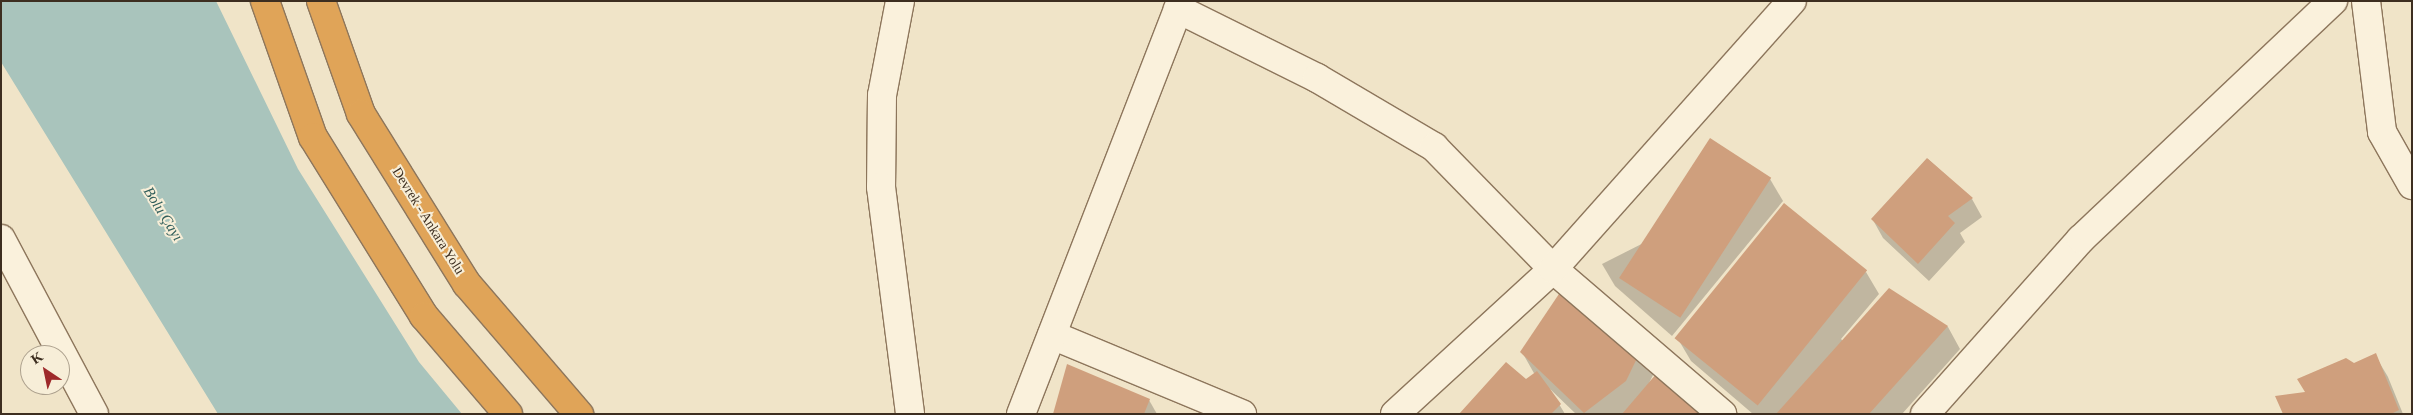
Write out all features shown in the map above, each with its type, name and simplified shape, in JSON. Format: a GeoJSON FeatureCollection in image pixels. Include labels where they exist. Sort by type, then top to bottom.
{"type":"FeatureCollection","features":[{"type":"Feature","properties":{"kind":"highway"},"geometry":{"type":"LineString","coordinates":[[265,1],[313,137],[424,316],[508,414]]}},
{"type":"Feature","properties":{"kind":"highway","name":"Devrek - Ankara Yolu"},"geometry":{"type":"LineString","coordinates":[[321,1],[361,114],[467,284],[579,414]]}},
{"type":"Feature","properties":{"kind":"street"},"geometry":{"type":"LineString","coordinates":[[900,1],[882,95],[880,188],[910,414]]}},
{"type":"Feature","properties":{"kind":"street"},"geometry":{"type":"LineString","coordinates":[[1395,414],[1553,269],[1792,1]]}},
{"type":"Feature","properties":{"kind":"street"},"geometry":{"type":"LineString","coordinates":[[1925,414],[2080,239],[2333,1]]}},
{"type":"Feature","properties":{"kind":"street"},"geometry":{"type":"LineString","coordinates":[[2366,1],[2382,132],[2412,185]]}},
{"type":"Feature","properties":{"kind":"street"},"geometry":{"type":"LineString","coordinates":[[1021,414],[1180,5],[1317,78],[1434,146],[1553,269],[1722,414]]}},
{"type":"Feature","properties":{"kind":"street"},"geometry":{"type":"LineString","coordinates":[[1,239],[94,414]]}},
{"type":"Feature","properties":{"kind":"street"},"geometry":{"type":"LineString","coordinates":[[1052,335],[1242,414]]}},
{"type":"Feature","properties":{"kind":"water","name":"Bolu Çayı"},"geometry":{"type":"Polygon","coordinates":[[[1,1],[216,1],[298,169],[419,362],[462,414],[218,414],[1,62],[1,1]]]}},
{"type":"Feature","properties":{"kind":"building"},"geometry":{"type":"Polygon","coordinates":[[[1710,138],[1771,178],[1680,318],[1619,278],[1710,138]]]}},
{"type":"Feature","properties":{"kind":"building"},"geometry":{"type":"Polygon","coordinates":[[[1927,158],[1973,198],[1948,216],[1955,223],[1918,264],[1871,219],[1927,158]]]}},
{"type":"Feature","properties":{"kind":"building"},"geometry":{"type":"Polygon","coordinates":[[[1784,203],[1867,270],[1758,406],[1674,338],[1784,203]]]}},
{"type":"Feature","properties":{"kind":"building"},"geometry":{"type":"Polygon","coordinates":[[[1565,285],[1641,350],[1626,381],[1584,413],[1520,352],[1565,285]]]}},
{"type":"Feature","properties":{"kind":"building"},"geometry":{"type":"Polygon","coordinates":[[[1889,288],[1948,326],[1869,414],[1776,414],[1889,288]]]}},
{"type":"Feature","properties":{"kind":"building"},"geometry":{"type":"Polygon","coordinates":[[[2376,353],[2399,410],[2391,414],[2283,414],[2275,396],[2305,392],[2297,379],[2346,358],[2354,363],[2376,353]]]}},
{"type":"Feature","properties":{"kind":"building"},"geometry":{"type":"Polygon","coordinates":[[[1506,362],[1526,379],[1537,371],[1561,404],[1551,414],[1459,414],[1506,362]]]}},
{"type":"Feature","properties":{"kind":"building"},"geometry":{"type":"Polygon","coordinates":[[[1067,364],[1150,399],[1144,414],[1053,414],[1067,364]]]}},
{"type":"Feature","properties":{"kind":"building"},"geometry":{"type":"Polygon","coordinates":[[[1663,366],[1715,414],[1622,414],[1663,366]]]}}]}
